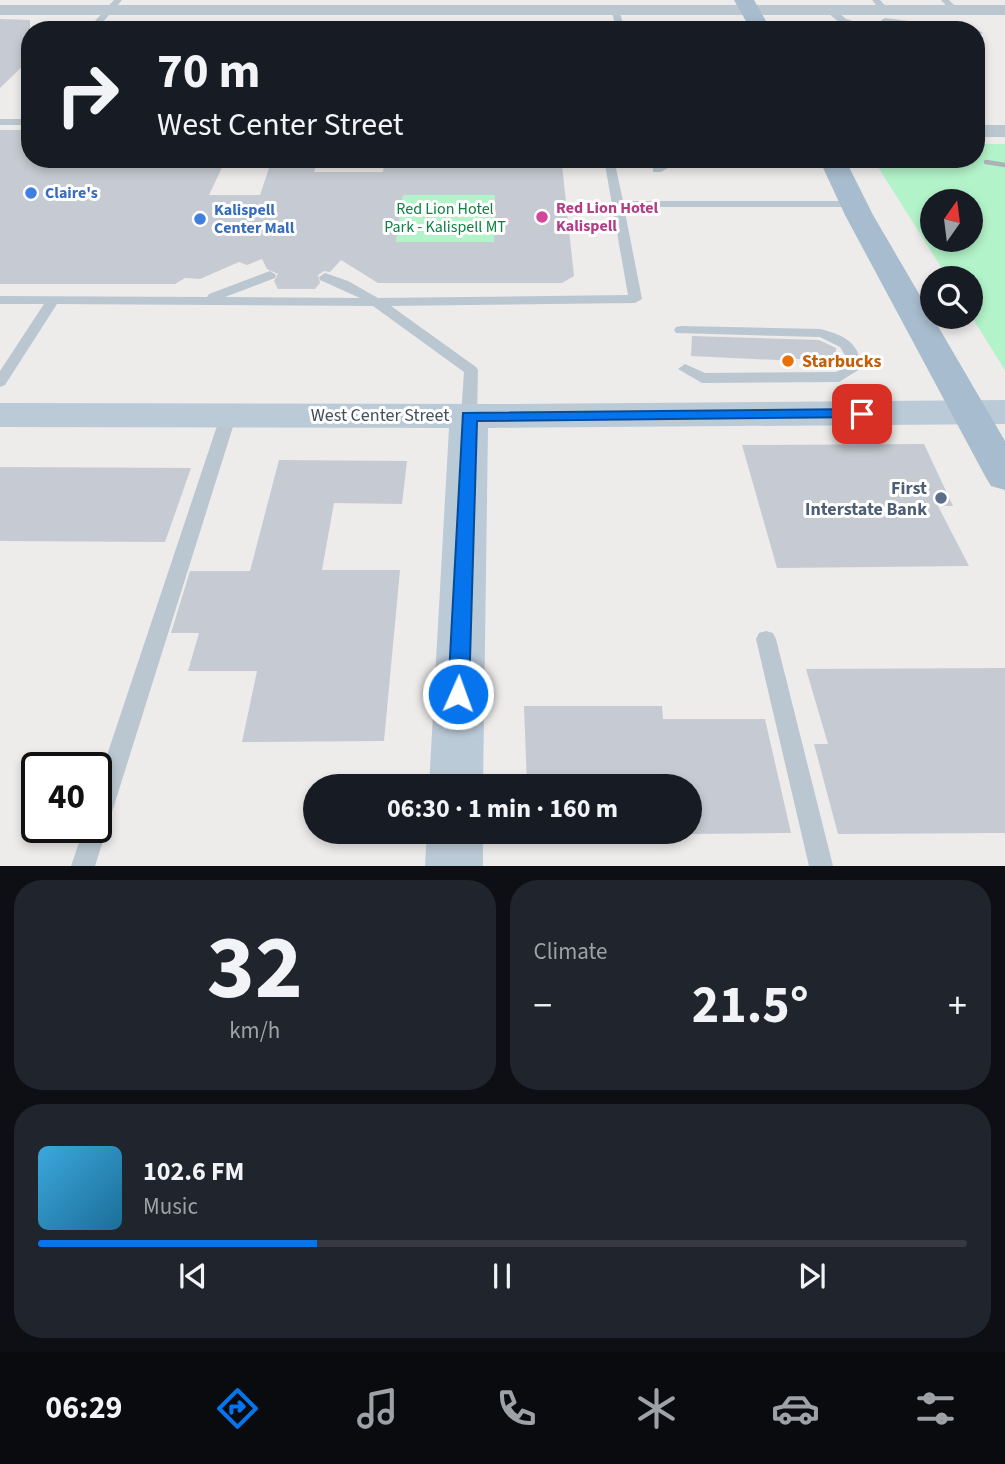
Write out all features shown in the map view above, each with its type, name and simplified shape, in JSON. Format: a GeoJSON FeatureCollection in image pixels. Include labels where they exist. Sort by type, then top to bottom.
{"type":"FeatureCollection","features":[{"type":"Feature","properties":{"kind":"main road"},"geometry":{"type":"LineString","coordinates":[[747,5],[756,21]]}},
{"type":"Feature","properties":{"kind":"main road"},"geometry":{"type":"LineString","coordinates":[[836,168],[857,209],[988,412],[1005,476]]}},
{"type":"Feature","properties":{"kind":"street"},"geometry":{"type":"LineString","coordinates":[[0,10],[113,5],[747,5],[836,16],[886,17],[950,5],[1005,10]]}},
{"type":"Feature","properties":{"kind":"street"},"geometry":{"type":"LineString","coordinates":[[224,21],[234,5]]}},
{"type":"Feature","properties":{"kind":"street"},"geometry":{"type":"LineString","coordinates":[[985,131],[1005,131]]}},
{"type":"Feature","properties":{"kind":"street","name":"West Center Street"},"geometry":{"type":"LineString","coordinates":[[0,415],[469,416],[988,412]]}},
{"type":"Feature","properties":{"kind":"street"},"geometry":{"type":"LineString","coordinates":[[456,774],[469,416]]}},
{"type":"Feature","properties":{"kind":"street"},"geometry":{"type":"LineString","coordinates":[[454,866],[455,844]]}},
{"type":"Feature","properties":{"kind":"lane"},"geometry":{"type":"LineString","coordinates":[[99,21],[113,5]]}},
{"type":"Feature","properties":{"kind":"lane"},"geometry":{"type":"LineString","coordinates":[[836,16],[857,21]]}},
{"type":"Feature","properties":{"kind":"lane"},"geometry":{"type":"LineString","coordinates":[[886,17],[906,21]]}},
{"type":"Feature","properties":{"kind":"lane"},"geometry":{"type":"LineString","coordinates":[[0,122],[21,122]]}},
{"type":"Feature","properties":{"kind":"lane"},"geometry":{"type":"LineString","coordinates":[[0,300],[208,299],[373,302],[635,299],[611,168]]}},
{"type":"Feature","properties":{"kind":"lane"},"geometry":{"type":"LineString","coordinates":[[619,209],[857,209]]}},
{"type":"Feature","properties":{"kind":"lane"},"geometry":{"type":"LineString","coordinates":[[208,299],[270,275]]}},
{"type":"Feature","properties":{"kind":"lane"},"geometry":{"type":"LineString","coordinates":[[326,277],[341,282],[373,302],[471,370],[469,416]]}},
{"type":"Feature","properties":{"kind":"lane"},"geometry":{"type":"LineString","coordinates":[[0,382],[53,300]]}},
{"type":"Feature","properties":{"kind":"lane"},"geometry":{"type":"LineString","coordinates":[[681,330],[820,333],[850,346],[855,358],[853,369],[839,377],[702,378],[685,369]]}},
{"type":"Feature","properties":{"kind":"lane"},"geometry":{"type":"LineString","coordinates":[[112,776],[229,414]]}},
{"type":"Feature","properties":{"kind":"lane"},"geometry":{"type":"LineString","coordinates":[[766,639],[821,866]]}},
{"type":"Feature","properties":{"kind":"lane"},"geometry":{"type":"LineString","coordinates":[[83,866],[90,843]]}},
{"type":"Feature","properties":{"kind":"green space"},"geometry":{"type":"Polygon","coordinates":[[[985,144],[1005,144],[1005,370],[979,329],[983,329],[983,266],[940,266],[932,252],[984,252],[984,189],[920,189],[920,234],[879,168],[985,168],[985,144]]]}},
{"type":"Feature","properties":{"kind":"green space","name":"Red Lion Hotel Park - Kalispell MT"},"geometry":{"type":"Polygon","coordinates":[[[403,195],[495,195],[494,242],[396,242],[403,195]]]}},
{"type":"Feature","properties":{"kind":"building"},"geometry":{"type":"Polygon","coordinates":[[[0,19],[30,20],[21,21],[21,68],[0,88],[0,19]]]}},
{"type":"Feature","properties":{"kind":"building","name":"Kalispell Center Mall"},"geometry":{"type":"Polygon","coordinates":[[[0,130],[21,130],[21,168],[222,168],[209,195],[260,195],[269,168],[315,168],[314,172],[383,172],[384,168],[562,168],[574,276],[562,283],[378,283],[341,260],[330,272],[324,271],[318,275],[320,283],[315,289],[278,289],[274,281],[278,274],[267,269],[262,259],[247,265],[239,262],[200,279],[185,278],[175,284],[0,284],[0,130]],[[403,195],[396,242],[494,242],[495,195],[403,195]]]}},
{"type":"Feature","properties":{"kind":"building"},"geometry":{"type":"Polygon","coordinates":[[[692,336],[819,340],[836,348],[836,359],[796,359],[797,361],[691,356],[692,336]]]}},
{"type":"Feature","properties":{"kind":"building"},"geometry":{"type":"Polygon","coordinates":[[[924,444],[953,506],[938,506],[969,566],[777,568],[742,445],[924,444]]]}},
{"type":"Feature","properties":{"kind":"building"},"geometry":{"type":"Polygon","coordinates":[[[279,460],[407,461],[402,504],[334,503],[322,570],[400,570],[384,741],[242,742],[257,671],[188,671],[199,633],[171,633],[190,571],[250,571],[279,460]]]}},
{"type":"Feature","properties":{"kind":"building"},"geometry":{"type":"Polygon","coordinates":[[[0,467],[191,468],[165,542],[0,541],[0,467]]]}},
{"type":"Feature","properties":{"kind":"building"},"geometry":{"type":"Polygon","coordinates":[[[1005,668],[1005,833],[838,834],[814,744],[828,744],[806,669],[1005,668]]]}},
{"type":"Feature","properties":{"kind":"building"},"geometry":{"type":"Polygon","coordinates":[[[524,706],[662,706],[663,719],[765,719],[791,833],[702,834],[702,774],[527,774],[524,706]]]}},
{"type":"Feature","properties":{"kind":"railway"},"geometry":{"type":"LineString","coordinates":[[986,162],[1005,165]]}},
{"type":"Feature","properties":{"kind":"place","name":"Claire's"},"geometry":{"type":"Point","coordinates":[31,193]}},
{"type":"Feature","properties":{"kind":"place","name":"Red Lion Hotel Kalispell"},"geometry":{"type":"Point","coordinates":[542,217]}},
{"type":"Feature","properties":{"kind":"place","name":"Kalispell Center Mall"},"geometry":{"type":"Point","coordinates":[200,219]}},
{"type":"Feature","properties":{"kind":"place","name":"Starbucks"},"geometry":{"type":"Point","coordinates":[788,361]}},
{"type":"Feature","properties":{"kind":"place","name":"First Interstate Bank"},"geometry":{"type":"Point","coordinates":[941,498]}},
{"type":"Feature","properties":{"kind":"route"},"geometry":{"type":"LineString","coordinates":[[458,694],[469,416],[862,414]]}}]}
